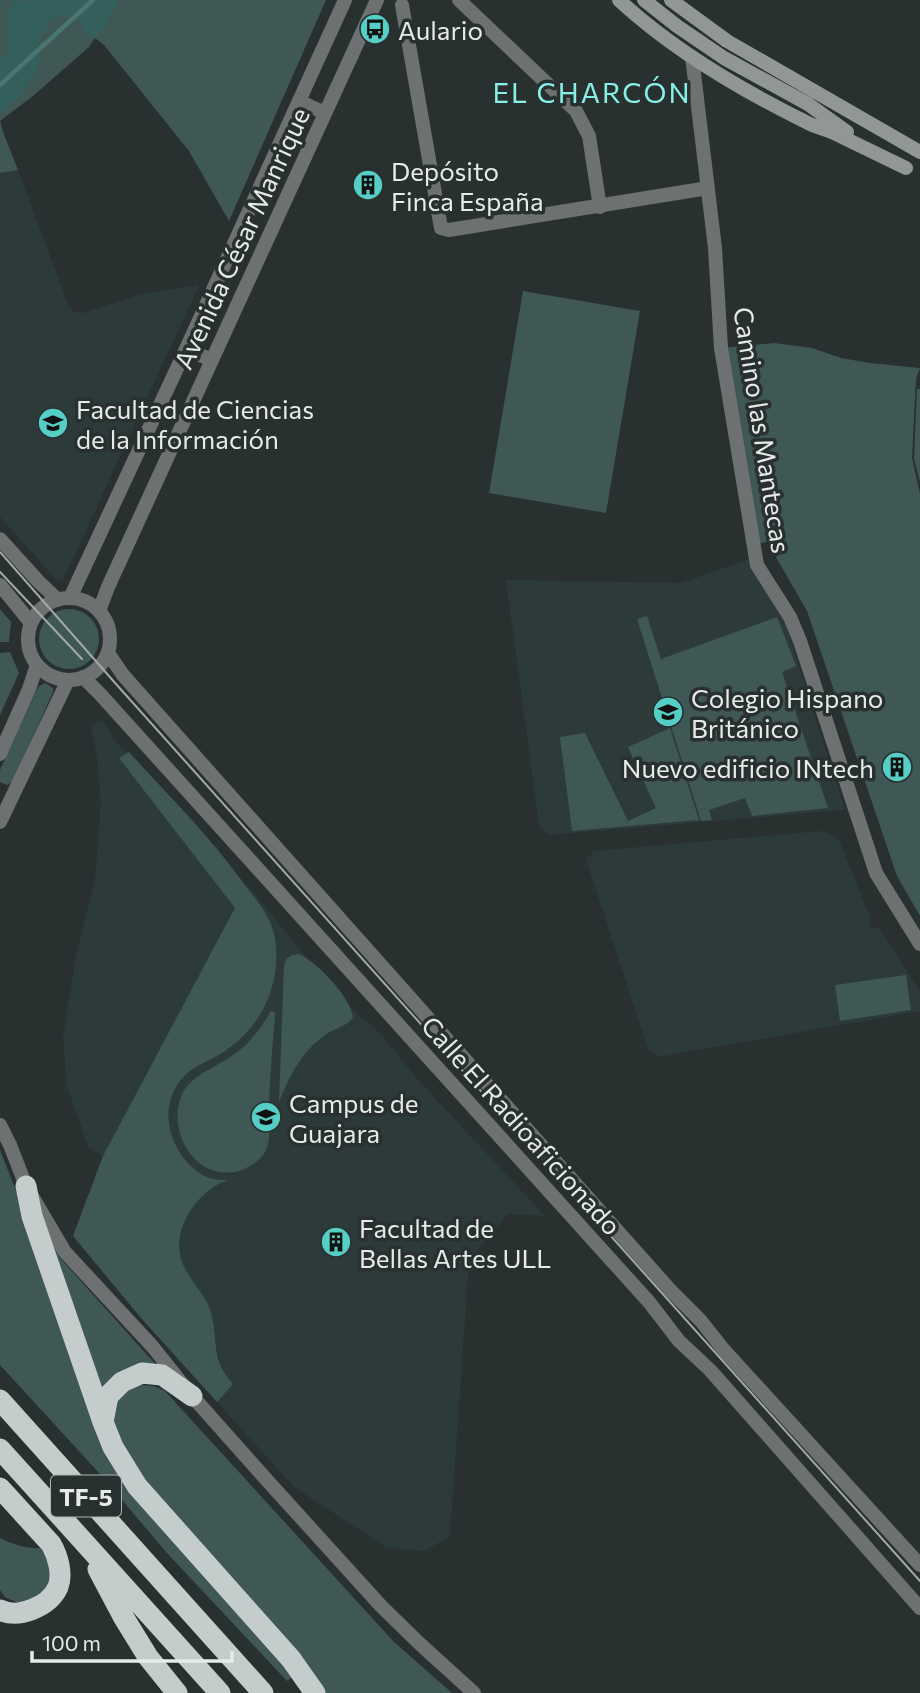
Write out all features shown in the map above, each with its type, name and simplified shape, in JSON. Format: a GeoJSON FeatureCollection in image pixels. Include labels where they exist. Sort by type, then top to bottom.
{"type":"FeatureCollection","features":[{"type":"Feature","properties":{"kind":"highway"},"geometry":{"type":"LineString","coordinates":[[26,1186],[32,1216],[113,1447],[138,1486],[291,1659],[315,1693]]}},
{"type":"Feature","properties":{"kind":"highway"},"geometry":{"type":"LineString","coordinates":[[103,1422],[108,1396],[122,1382],[142,1373],[162,1375],[192,1396]]}},
{"type":"Feature","properties":{"kind":"highway","name":"TF-5"},"geometry":{"type":"LineString","coordinates":[[0,1400],[263,1693]]}},
{"type":"Feature","properties":{"kind":"highway","name":"TF-5"},"geometry":{"type":"LineString","coordinates":[[0,1449],[220,1693]]}},
{"type":"Feature","properties":{"kind":"highway"},"geometry":{"type":"LineString","coordinates":[[0,1488],[51,1544],[60,1570],[58,1587],[48,1600],[37,1608],[7,1614],[0,1610]]}},
{"type":"Feature","properties":{"kind":"highway"},"geometry":{"type":"LineString","coordinates":[[82,1540],[148,1657],[177,1693]]}},
{"type":"Feature","properties":{"kind":"main road"},"geometry":{"type":"LineString","coordinates":[[619,0],[692,57],[743,88],[810,124],[920,175]]}},
{"type":"Feature","properties":{"kind":"main road"},"geometry":{"type":"LineString","coordinates":[[644,0],[724,58],[808,104],[838,127],[906,168]]}},
{"type":"Feature","properties":{"kind":"main road"},"geometry":{"type":"LineString","coordinates":[[671,0],[727,41],[920,152]]}},
{"type":"Feature","properties":{"kind":"main road"},"geometry":{"type":"LineString","coordinates":[[808,104],[843,116],[920,152]]}},
{"type":"Feature","properties":{"kind":"street","name":"Avenida César Manrique"},"geometry":{"type":"LineString","coordinates":[[64,599],[186,349],[345,0]]}},
{"type":"Feature","properties":{"kind":"street","name":"Avenida César Manrique"},"geometry":{"type":"LineString","coordinates":[[99,611],[377,0]]}},
{"type":"Feature","properties":{"kind":"street"},"geometry":{"type":"LineString","coordinates":[[459,0],[576,111],[589,136],[600,206]]}},
{"type":"Feature","properties":{"kind":"street"},"geometry":{"type":"LineString","coordinates":[[400,2],[441,228],[449,230],[708,188]]}},
{"type":"Feature","properties":{"kind":"street","name":"Camino las Mantecas"},"geometry":{"type":"LineString","coordinates":[[692,57],[715,248],[721,348],[757,565],[790,617],[800,641],[876,873],[920,944]]}},
{"type":"Feature","properties":{"kind":"street"},"geometry":{"type":"LineString","coordinates":[[299,101],[325,113]]}},
{"type":"Feature","properties":{"kind":"street"},"geometry":{"type":"LineString","coordinates":[[186,349],[212,360]]}},
{"type":"Feature","properties":{"kind":"street"},"geometry":{"type":"LineString","coordinates":[[0,539],[38,581],[64,599]]}},
{"type":"Feature","properties":{"kind":"street"},"geometry":{"type":"LineString","coordinates":[[0,585],[31,622]]}},
{"type":"Feature","properties":{"kind":"street"},"geometry":{"type":"LineString","coordinates":[[64,599],[86,601],[99,611],[106,620],[110,642],[108,653],[100,666],[83,677],[68,680],[51,675],[37,664],[28,645],[28,633],[31,622],[47,604],[64,599]]}},
{"type":"Feature","properties":{"kind":"street","name":"Calle El Radioaficionado"},"geometry":{"type":"LineString","coordinates":[[108,653],[132,685],[662,1281],[920,1565]]}},
{"type":"Feature","properties":{"kind":"street"},"geometry":{"type":"LineString","coordinates":[[0,754],[29,689],[37,664]]}},
{"type":"Feature","properties":{"kind":"street","name":"Calle El Radioaficionado"},"geometry":{"type":"LineString","coordinates":[[83,677],[649,1302],[679,1341],[710,1370],[920,1608]]}},
{"type":"Feature","properties":{"kind":"street"},"geometry":{"type":"LineString","coordinates":[[0,822],[68,680]]}},
{"type":"Feature","properties":{"kind":"street"},"geometry":{"type":"LineString","coordinates":[[0,1125],[26,1186],[65,1252],[152,1346],[192,1396],[382,1606],[474,1693]]}},
{"type":"Feature","properties":{"kind":"shaded area"},"geometry":{"type":"Polygon","coordinates":[[[119,0],[94,38],[78,20],[63,13],[51,20],[38,41],[41,58],[33,77],[19,96],[0,113],[0,60],[9,48],[7,24],[12,2],[119,0]]]}},
{"type":"Feature","properties":{"kind":"shaded area"},"geometry":{"type":"Polygon","coordinates":[[[18,170],[69,307],[75,312],[83,313],[141,294],[199,285],[63,580],[58,581],[0,517],[0,173],[18,170]]]}},
{"type":"Feature","properties":{"kind":"shaded area","name":"Colegio Hispano Británico"},"geometry":{"type":"Polygon","coordinates":[[[751,559],[782,613],[845,810],[548,835],[539,825],[506,580],[681,583],[751,559]]]}},
{"type":"Feature","properties":{"kind":"shaded area","name":"Campus de Guajara"},"geometry":{"type":"Polygon","coordinates":[[[102,720],[113,738],[254,893],[306,957],[333,983],[352,1009],[379,1032],[419,1081],[545,1216],[508,1214],[469,1260],[450,1536],[425,1551],[387,1548],[294,1487],[141,1318],[73,1236],[103,1156],[89,1148],[67,1087],[63,1037],[76,957],[95,879],[101,803],[91,726],[102,720]]]}},
{"type":"Feature","properties":{"kind":"shaded area"},"geometry":{"type":"Polygon","coordinates":[[[821,831],[839,840],[869,913],[871,928],[879,928],[920,992],[920,1011],[658,1057],[649,1051],[586,860],[594,851],[821,831]]]}},
{"type":"Feature","properties":{"kind":"green space"},"geometry":{"type":"Polygon","coordinates":[[[0,0],[326,0],[229,221],[189,151],[104,45],[95,38],[89,47],[33,96],[0,121],[0,0]]]}},
{"type":"Feature","properties":{"kind":"green space"},"geometry":{"type":"Polygon","coordinates":[[[0,121],[3,132],[18,170],[0,173],[0,121]]]}},
{"type":"Feature","properties":{"kind":"green space"},"geometry":{"type":"Polygon","coordinates":[[[523,291],[640,311],[606,513],[489,493],[523,291]]]}},
{"type":"Feature","properties":{"kind":"green space"},"geometry":{"type":"Polygon","coordinates":[[[774,343],[812,348],[841,358],[870,363],[920,368],[916,379],[912,458],[920,494],[920,916],[897,876],[807,611],[769,545],[772,544],[771,541],[753,545],[721,348],[774,343]]]}},
{"type":"Feature","properties":{"kind":"green space"},"geometry":{"type":"Polygon","coordinates":[[[917,389],[920,389],[920,482],[914,459],[917,389]]]}},
{"type":"Feature","properties":{"kind":"green space"},"geometry":{"type":"Polygon","coordinates":[[[0,609],[11,622],[9,642],[0,642],[0,609]]]}},
{"type":"Feature","properties":{"kind":"green space"},"geometry":{"type":"Polygon","coordinates":[[[63,609],[75,609],[94,622],[99,639],[97,651],[86,664],[75,669],[63,669],[44,656],[39,645],[39,633],[52,614],[63,609]]]}},
{"type":"Feature","properties":{"kind":"green space"},"geometry":{"type":"Polygon","coordinates":[[[647,616],[661,659],[777,617],[796,666],[782,672],[828,808],[752,816],[745,798],[709,810],[712,820],[701,821],[637,619],[647,616]]]}},
{"type":"Feature","properties":{"kind":"green space"},"geometry":{"type":"Polygon","coordinates":[[[10,652],[19,673],[0,715],[0,653],[10,652]]]}},
{"type":"Feature","properties":{"kind":"green space"},"geometry":{"type":"Polygon","coordinates":[[[45,683],[53,688],[53,692],[13,781],[7,785],[0,782],[0,770],[38,687],[45,683]]]}},
{"type":"Feature","properties":{"kind":"green space"},"geometry":{"type":"Polygon","coordinates":[[[670,728],[699,820],[572,831],[560,737],[585,733],[628,821],[656,808],[628,747],[670,728]]]}},
{"type":"Feature","properties":{"kind":"green space"},"geometry":{"type":"Polygon","coordinates":[[[129,752],[201,830],[257,900],[266,914],[275,939],[272,989],[258,1018],[236,1043],[186,1074],[176,1087],[168,1112],[173,1138],[186,1161],[207,1177],[228,1180],[206,1192],[189,1212],[183,1224],[179,1249],[182,1262],[209,1306],[218,1358],[233,1384],[217,1402],[141,1318],[73,1236],[103,1156],[235,908],[119,758],[129,752]]]}},
{"type":"Feature","properties":{"kind":"green space"},"geometry":{"type":"Polygon","coordinates":[[[299,954],[332,981],[346,1000],[353,1018],[325,1035],[309,1049],[292,1074],[279,1102],[284,966],[288,957],[299,954]]]}},
{"type":"Feature","properties":{"kind":"green space"},"geometry":{"type":"Polygon","coordinates":[[[906,975],[911,1010],[840,1021],[835,985],[906,975]]]}},
{"type":"Feature","properties":{"kind":"green space"},"geometry":{"type":"Polygon","coordinates":[[[273,1011],[267,1147],[261,1157],[244,1169],[229,1173],[215,1171],[192,1156],[184,1143],[179,1129],[180,1100],[193,1080],[234,1055],[273,1011]]]}},
{"type":"Feature","properties":{"kind":"green space"},"geometry":{"type":"Polygon","coordinates":[[[0,1150],[20,1201],[88,1404],[294,1676],[287,1681],[166,1552],[100,1474],[0,1365],[0,1150]]]}},
{"type":"Feature","properties":{"kind":"green space"},"geometry":{"type":"Polygon","coordinates":[[[49,1244],[55,1247],[60,1258],[159,1368],[100,1394],[49,1244]]]}},
{"type":"Feature","properties":{"kind":"green space"},"geometry":{"type":"Polygon","coordinates":[[[138,1385],[154,1386],[165,1391],[394,1642],[452,1693],[326,1693],[140,1476],[116,1434],[112,1417],[117,1400],[138,1385]]]}},
{"type":"Feature","properties":{"kind":"green space"},"geometry":{"type":"Polygon","coordinates":[[[0,1538],[19,1546],[40,1548],[44,1553],[50,1577],[46,1589],[39,1596],[20,1604],[5,1597],[0,1590],[0,1538]]]}},
{"type":"Feature","properties":{"kind":"waterway"},"geometry":{"type":"LineString","coordinates":[[0,85],[93,0]]}},
{"type":"Feature","properties":{"kind":"tram line"},"geometry":{"type":"LineString","coordinates":[[0,552],[920,1581]]}},
{"type":"Feature","properties":{"kind":"tram line"},"geometry":{"type":"LineString","coordinates":[[0,572],[82,659]]}},
{"type":"Feature","properties":{"kind":"place","name":"Aulario"},"geometry":{"type":"Point","coordinates":[375,29]}},
{"type":"Feature","properties":{"kind":"place","name":"Depósito Finca España"},"geometry":{"type":"Point","coordinates":[368,185]}},
{"type":"Feature","properties":{"kind":"place","name":"Facultad de Ciencias de la Información"},"geometry":{"type":"Point","coordinates":[53,423]}},
{"type":"Feature","properties":{"kind":"place","name":"Colegio Hispano Británico"},"geometry":{"type":"Point","coordinates":[668,712]}},
{"type":"Feature","properties":{"kind":"place","name":"Nuevo edificio INtech"},"geometry":{"type":"Point","coordinates":[897,767]}},
{"type":"Feature","properties":{"kind":"place","name":"Campus de Guajara"},"geometry":{"type":"Point","coordinates":[266,1117]}},
{"type":"Feature","properties":{"kind":"place","name":"Facultad de Bellas Artes ULL"},"geometry":{"type":"Point","coordinates":[336,1242]}},
{"type":"Feature","properties":{"kind":"district","name":"EL CHARCÓN"},"geometry":{"type":"Point","coordinates":[592,92]}}]}
